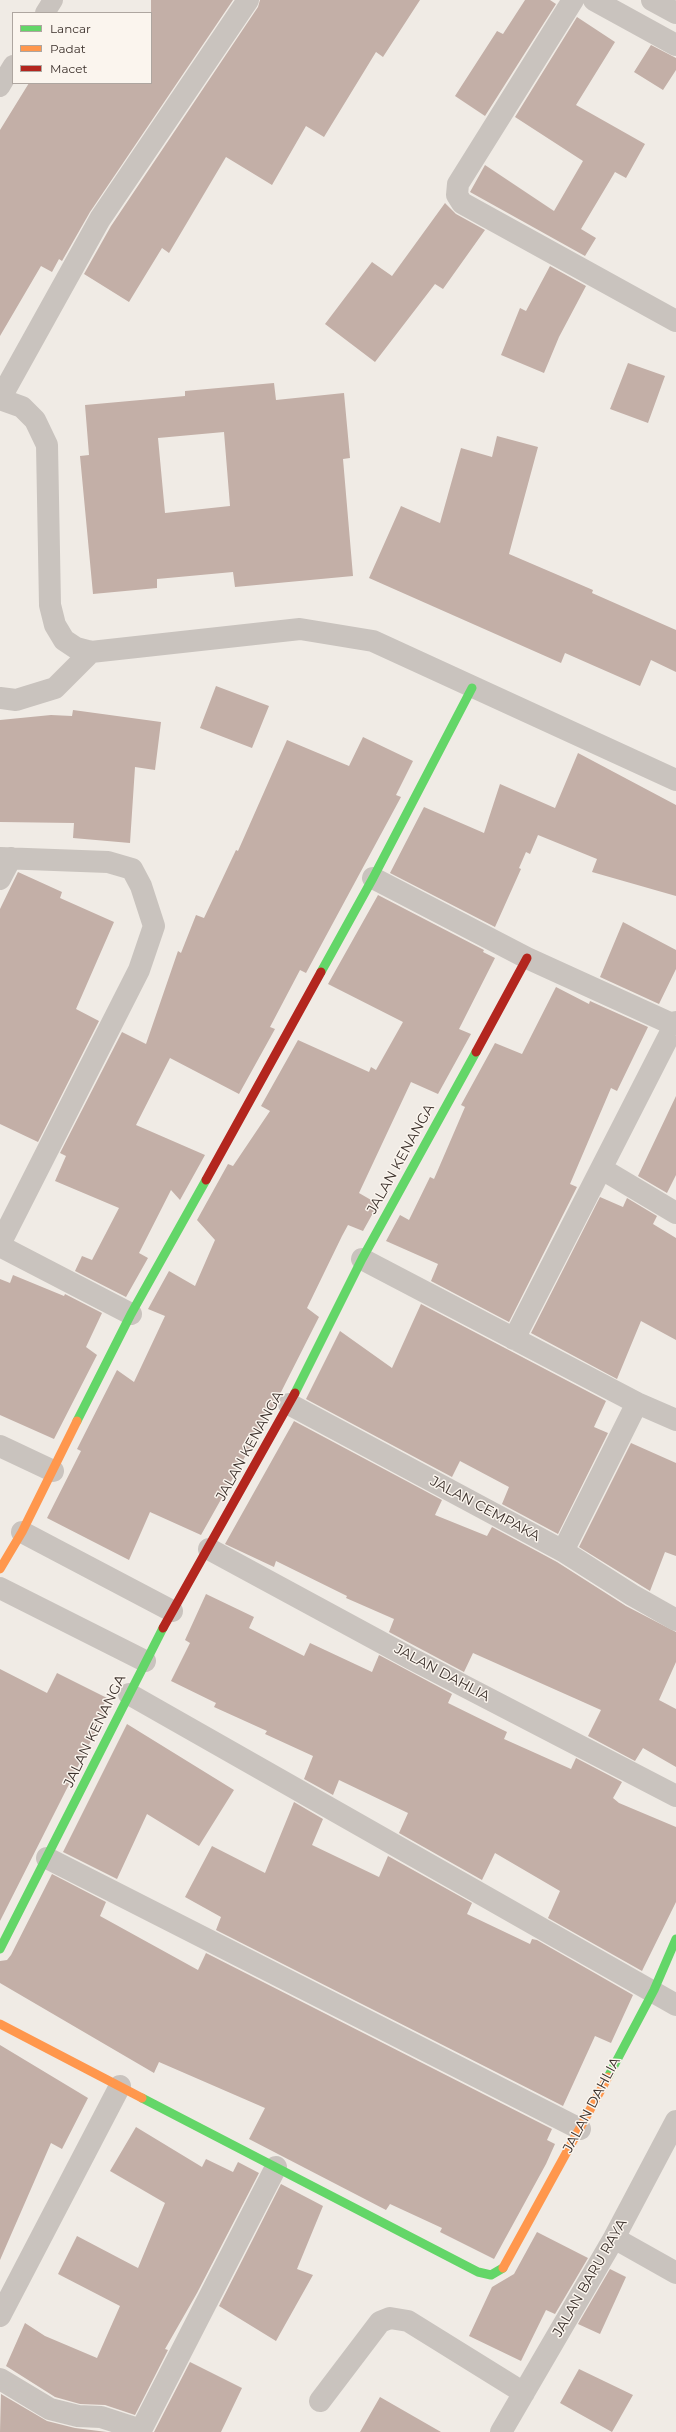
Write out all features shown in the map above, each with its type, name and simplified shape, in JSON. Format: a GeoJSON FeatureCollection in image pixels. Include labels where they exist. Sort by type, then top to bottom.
{"type":"FeatureCollection","features":[{"type":"Feature","properties":{"kind":"street"},"geometry":{"type":"LineString","coordinates":[[248,0],[100,220],[0,399],[22,407],[35,420],[47,445],[50,605],[55,624],[64,640],[76,648],[91,652],[300,629],[373,641],[472,688],[676,780]]}},
{"type":"Feature","properties":{"kind":"street"},"geometry":{"type":"LineString","coordinates":[[574,0],[458,184],[457,195],[462,202],[676,321]]}},
{"type":"Feature","properties":{"kind":"street"},"geometry":{"type":"LineString","coordinates":[[594,0],[676,45]]}},
{"type":"Feature","properties":{"kind":"street"},"geometry":{"type":"LineString","coordinates":[[652,0],[676,13]]}},
{"type":"Feature","properties":{"kind":"street"},"geometry":{"type":"LineString","coordinates":[[0,698],[16,700],[55,688],[91,652]]}},
{"type":"Feature","properties":{"kind":"street"},"geometry":{"type":"LineString","coordinates":[[0,1569],[22,1532],[131,1314],[373,878],[472,688]]}},
{"type":"Feature","properties":{"kind":"street"},"geometry":{"type":"LineString","coordinates":[[0,879],[6,858],[108,862],[132,869],[141,886],[154,926],[139,970],[0,1245],[131,1314]]}},
{"type":"Feature","properties":{"kind":"street"},"geometry":{"type":"LineString","coordinates":[[373,878],[527,958],[675,1024],[514,1339]]}},
{"type":"Feature","properties":{"kind":"street","name":"JALAN KENANGA"},"geometry":{"type":"LineString","coordinates":[[0,1949],[145,1661],[289,1404],[362,1259],[527,958]]}},
{"type":"Feature","properties":{"kind":"street"},"geometry":{"type":"LineString","coordinates":[[602,1169],[676,1214]]}},
{"type":"Feature","properties":{"kind":"street"},"geometry":{"type":"LineString","coordinates":[[362,1259],[637,1403],[676,1420]]}},
{"type":"Feature","properties":{"kind":"street"},"geometry":{"type":"LineString","coordinates":[[563,1551],[637,1403]]}},
{"type":"Feature","properties":{"kind":"street","name":"JALAN CEMPAKA"},"geometry":{"type":"LineString","coordinates":[[289,1404],[563,1551],[632,1595],[676,1620]]}},
{"type":"Feature","properties":{"kind":"street"},"geometry":{"type":"LineString","coordinates":[[0,1446],[53,1470]]}},
{"type":"Feature","properties":{"kind":"street"},"geometry":{"type":"LineString","coordinates":[[22,1532],[172,1611]]}},
{"type":"Feature","properties":{"kind":"street","name":"JALAN DAHLIA"},"geometry":{"type":"LineString","coordinates":[[209,1548],[412,1659],[676,1796]]}},
{"type":"Feature","properties":{"kind":"street"},"geometry":{"type":"LineString","coordinates":[[0,1588],[145,1661]]}},
{"type":"Feature","properties":{"kind":"street"},"geometry":{"type":"LineString","coordinates":[[128,1694],[654,1990],[676,2005]]}},
{"type":"Feature","properties":{"kind":"street"},"geometry":{"type":"LineString","coordinates":[[47,1858],[580,2130]]}},
{"type":"Feature","properties":{"kind":"street","name":"JALAN DAHLIA"},"geometry":{"type":"LineString","coordinates":[[276,2167],[478,2272],[491,2275],[503,2268],[580,2130],[654,1990],[676,1939]]}},
{"type":"Feature","properties":{"kind":"street"},"geometry":{"type":"LineString","coordinates":[[0,2024],[276,2167],[143,2431],[101,2417],[78,2416],[50,2409],[0,2379]]}},
{"type":"Feature","properties":{"kind":"street"},"geometry":{"type":"LineString","coordinates":[[0,2316],[120,2086]]}},
{"type":"Feature","properties":{"kind":"street","name":"JALAN BARU RAYA"},"geometry":{"type":"LineString","coordinates":[[501,2432],[614,2238],[676,2121]]}},
{"type":"Feature","properties":{"kind":"street"},"geometry":{"type":"LineString","coordinates":[[614,2238],[676,2273]]}},
{"type":"Feature","properties":{"kind":"street"},"geometry":{"type":"LineString","coordinates":[[320,2401],[380,2322],[390,2318],[408,2321],[524,2393]]}},
{"type":"Feature","properties":{"kind":"lane"},"geometry":{"type":"LineString","coordinates":[[46,12],[53,0]]}},
{"type":"Feature","properties":{"kind":"lane"},"geometry":{"type":"LineString","coordinates":[[0,87],[12,67]]}},
{"type":"Feature","properties":{"kind":"building"},"geometry":{"type":"Polygon","coordinates":[[[151,0],[233,0],[90,212],[62,261],[59,259],[52,272],[41,266],[0,336],[0,130],[28,84],[152,84],[151,0]]]}},
{"type":"Feature","properties":{"kind":"building"},"geometry":{"type":"Polygon","coordinates":[[[260,0],[420,0],[383,57],[376,52],[324,137],[306,126],[272,185],[226,157],[169,253],[162,248],[129,302],[84,274],[111,226],[258,7],[260,0]]]}},
{"type":"Feature","properties":{"kind":"building"},"geometry":{"type":"Polygon","coordinates":[[[525,0],[550,0],[556,4],[485,116],[455,96],[497,31],[503,34],[525,0]]]}},
{"type":"Feature","properties":{"kind":"building"},"geometry":{"type":"Polygon","coordinates":[[[577,17],[615,42],[576,105],[645,144],[626,178],[615,172],[581,229],[596,238],[585,256],[470,192],[485,165],[554,211],[583,161],[515,117],[577,17]]]}},
{"type":"Feature","properties":{"kind":"building"},"geometry":{"type":"Polygon","coordinates":[[[651,45],[676,58],[676,70],[663,90],[634,72],[651,45]]]}},
{"type":"Feature","properties":{"kind":"building"},"geometry":{"type":"Polygon","coordinates":[[[445,203],[456,214],[485,230],[443,289],[435,284],[375,362],[325,324],[372,262],[392,276],[445,203]]]}},
{"type":"Feature","properties":{"kind":"building"},"geometry":{"type":"Polygon","coordinates":[[[550,266],[586,286],[559,337],[544,373],[501,355],[520,308],[526,311],[550,266]]]}},
{"type":"Feature","properties":{"kind":"building"},"geometry":{"type":"Polygon","coordinates":[[[628,363],[665,376],[648,423],[610,409],[628,363]]]}},
{"type":"Feature","properties":{"kind":"building"},"geometry":{"type":"Polygon","coordinates":[[[274,383],[276,400],[344,393],[350,458],[343,459],[353,576],[235,587],[233,572],[157,579],[157,588],[93,594],[80,456],[89,455],[85,405],[185,396],[185,391],[274,383]],[[224,432],[158,438],[165,513],[230,506],[224,432]]]}},
{"type":"Feature","properties":{"kind":"building"},"geometry":{"type":"Polygon","coordinates":[[[497,436],[538,447],[509,554],[593,590],[592,593],[676,630],[676,672],[651,660],[640,686],[565,653],[561,663],[369,578],[401,506],[440,523],[461,448],[492,457],[497,436]]]}},
{"type":"Feature","properties":{"kind":"building"},"geometry":{"type":"Polygon","coordinates":[[[216,686],[269,706],[252,748],[200,728],[216,686]]]}},
{"type":"Feature","properties":{"kind":"building"},"geometry":{"type":"Polygon","coordinates":[[[73,710],[161,722],[155,770],[135,767],[130,843],[73,838],[74,823],[0,822],[0,720],[51,715],[72,716],[73,710]]]}},
{"type":"Feature","properties":{"kind":"building"},"geometry":{"type":"Polygon","coordinates":[[[363,737],[413,761],[396,795],[401,797],[306,973],[300,970],[270,1027],[275,1029],[239,1094],[170,1058],[136,1125],[205,1155],[180,1200],[171,1190],[139,1253],[148,1258],[126,1297],[75,1271],[82,1256],[92,1260],[119,1208],[55,1181],[66,1156],[60,1153],[122,1032],[146,1044],[178,951],[181,953],[196,915],[204,918],[236,850],[238,851],[287,740],[349,766],[363,737]]]}},
{"type":"Feature","properties":{"kind":"building"},"geometry":{"type":"Polygon","coordinates":[[[578,753],[676,805],[676,896],[592,872],[597,859],[538,835],[530,854],[526,852],[519,868],[521,869],[495,927],[390,873],[424,807],[484,833],[500,784],[555,808],[578,753]]]}},
{"type":"Feature","properties":{"kind":"building"},"geometry":{"type":"Polygon","coordinates":[[[18,872],[62,892],[60,898],[114,922],[76,1009],[99,1021],[38,1142],[0,1124],[0,909],[18,872]]]}},
{"type":"Feature","properties":{"kind":"building"},"geometry":{"type":"Polygon","coordinates":[[[378,895],[484,950],[483,952],[495,958],[459,1029],[471,1034],[438,1094],[411,1082],[359,1193],[378,1204],[363,1231],[348,1225],[342,1236],[307,1308],[319,1317],[278,1398],[201,1535],[150,1512],[129,1560],[47,1518],[81,1451],[77,1449],[117,1370],[134,1382],[165,1316],[148,1309],[169,1271],[195,1286],[215,1240],[197,1220],[228,1164],[233,1166],[270,1111],[261,1106],[298,1040],[369,1072],[371,1067],[376,1070],[403,1022],[328,984],[378,895]]]}},
{"type":"Feature","properties":{"kind":"building"},"geometry":{"type":"Polygon","coordinates":[[[623,922],[676,950],[676,969],[659,1004],[600,977],[623,922]]]}},
{"type":"Feature","properties":{"kind":"building"},"geometry":{"type":"Polygon","coordinates":[[[556,987],[589,1004],[590,1001],[648,1027],[617,1091],[611,1088],[570,1184],[577,1187],[509,1322],[431,1281],[438,1264],[386,1241],[400,1215],[409,1220],[430,1177],[434,1179],[465,1107],[461,1105],[495,1043],[522,1054],[556,987]]]}},
{"type":"Feature","properties":{"kind":"building"},"geometry":{"type":"Polygon","coordinates":[[[676,1096],[676,1175],[667,1193],[638,1176],[676,1096]]]}},
{"type":"Feature","properties":{"kind":"building"},"geometry":{"type":"Polygon","coordinates":[[[600,1197],[623,1207],[627,1198],[657,1216],[653,1224],[676,1238],[676,1340],[641,1321],[617,1379],[531,1333],[600,1197]]]}},
{"type":"Feature","properties":{"kind":"building"},"geometry":{"type":"Polygon","coordinates":[[[13,1275],[64,1296],[65,1294],[102,1313],[86,1347],[97,1355],[54,1439],[0,1415],[0,1279],[10,1283],[13,1275]]]}},
{"type":"Feature","properties":{"kind":"building"},"geometry":{"type":"Polygon","coordinates":[[[421,1304],[606,1401],[594,1427],[608,1433],[558,1534],[502,1504],[509,1487],[460,1461],[452,1477],[306,1399],[340,1331],[392,1368],[421,1304]]]}},
{"type":"Feature","properties":{"kind":"building"},"geometry":{"type":"Polygon","coordinates":[[[294,1421],[442,1500],[435,1515],[487,1536],[492,1527],[557,1562],[626,1606],[676,1632],[676,1662],[659,1700],[676,1709],[676,1767],[643,1748],[635,1761],[588,1736],[601,1710],[473,1653],[464,1672],[389,1632],[394,1619],[346,1598],[347,1596],[276,1561],[274,1567],[225,1544],[294,1421]]]}},
{"type":"Feature","properties":{"kind":"building"},"geometry":{"type":"Polygon","coordinates":[[[631,1443],[676,1463],[676,1556],[665,1552],[650,1591],[579,1547],[631,1443]]]}},
{"type":"Feature","properties":{"kind":"building"},"geometry":{"type":"Polygon","coordinates":[[[206,1594],[254,1617],[249,1628],[304,1656],[310,1643],[372,1672],[379,1655],[452,1694],[448,1703],[507,1732],[504,1739],[571,1769],[576,1758],[622,1782],[613,1798],[619,1803],[676,1827],[676,1902],[642,1971],[548,1918],[560,1891],[495,1853],[482,1880],[399,1833],[408,1813],[339,1780],[333,1795],[304,1779],[313,1756],[265,1734],[267,1731],[214,1707],[216,1703],[171,1681],[190,1643],[185,1640],[206,1594]]]}},
{"type":"Feature","properties":{"kind":"building"},"geometry":{"type":"Polygon","coordinates":[[[0,1669],[47,1693],[57,1673],[107,1698],[102,1708],[106,1711],[0,1921],[0,1669]]]}},
{"type":"Feature","properties":{"kind":"building"},"geometry":{"type":"Polygon","coordinates":[[[127,1724],[234,1790],[199,1846],[147,1814],[117,1879],[63,1852],[127,1724]]]}},
{"type":"Feature","properties":{"kind":"building"},"geometry":{"type":"Polygon","coordinates":[[[294,1802],[323,1819],[312,1845],[379,1877],[388,1856],[472,1903],[467,1914],[530,1944],[532,1939],[537,1940],[633,1995],[611,2043],[595,2036],[563,2106],[216,1930],[221,1917],[185,1897],[212,1846],[265,1873],[294,1802]]]}},
{"type":"Feature","properties":{"kind":"building"},"geometry":{"type":"Polygon","coordinates":[[[52,1874],[106,1902],[100,1916],[198,1970],[206,1953],[552,2129],[547,2140],[555,2144],[546,2164],[494,2259],[440,2232],[442,2228],[390,2204],[386,2210],[249,2139],[265,2108],[159,2062],[154,2073],[0,1983],[0,1961],[7,1960],[11,1955],[52,1874]]]}},
{"type":"Feature","properties":{"kind":"building"},"geometry":{"type":"Polygon","coordinates":[[[0,2045],[88,2098],[62,2149],[51,2143],[0,2260],[0,2045]]]}},
{"type":"Feature","properties":{"kind":"building"},"geometry":{"type":"Polygon","coordinates":[[[136,2127],[202,2167],[206,2159],[233,2172],[238,2162],[259,2173],[197,2293],[165,2349],[168,2350],[135,2415],[105,2405],[80,2404],[55,2397],[6,2366],[25,2323],[45,2336],[97,2358],[120,2306],[58,2274],[77,2236],[138,2268],[165,2203],[110,2171],[136,2127]]]}},
{"type":"Feature","properties":{"kind":"building"},"geometry":{"type":"Polygon","coordinates":[[[281,2184],[323,2206],[297,2269],[313,2275],[276,2341],[219,2306],[281,2184]]]}},
{"type":"Feature","properties":{"kind":"building"},"geometry":{"type":"Polygon","coordinates":[[[537,2232],[588,2258],[555,2314],[546,2310],[521,2361],[469,2336],[492,2287],[514,2274],[537,2232]]]}},
{"type":"Feature","properties":{"kind":"building"},"geometry":{"type":"Polygon","coordinates":[[[610,2269],[626,2277],[600,2334],[578,2324],[610,2269]]]}},
{"type":"Feature","properties":{"kind":"building"},"geometry":{"type":"Polygon","coordinates":[[[190,2362],[242,2388],[221,2432],[154,2432],[190,2362]]]}},
{"type":"Feature","properties":{"kind":"building"},"geometry":{"type":"Polygon","coordinates":[[[579,2369],[633,2395],[612,2432],[560,2403],[579,2369]]]}},
{"type":"Feature","properties":{"kind":"building"},"geometry":{"type":"Polygon","coordinates":[[[1,2394],[47,2421],[75,2428],[107,2432],[0,2432],[1,2394]]]}},
{"type":"Feature","properties":{"kind":"building"},"geometry":{"type":"Polygon","coordinates":[[[380,2397],[441,2432],[360,2432],[380,2397]]]}},
{"type":"Feature","properties":{"kind":"traffic: fast"},"geometry":{"type":"LineString","coordinates":[[321,972],[373,878],[472,688]]}},
{"type":"Feature","properties":{"kind":"traffic: fast"},"geometry":{"type":"LineString","coordinates":[[295,1393],[362,1259],[476,1052]]}},
{"type":"Feature","properties":{"kind":"traffic: fast"},"geometry":{"type":"LineString","coordinates":[[77,1421],[131,1314],[206,1180]]}},
{"type":"Feature","properties":{"kind":"traffic: fast"},"geometry":{"type":"LineString","coordinates":[[0,1949],[163,1628]]}},
{"type":"Feature","properties":{"kind":"traffic: fast"},"geometry":{"type":"LineString","coordinates":[[608,2077],[654,1990],[676,1939]]}},
{"type":"Feature","properties":{"kind":"traffic: fast"},"geometry":{"type":"LineString","coordinates":[[142,2098],[478,2272],[491,2275],[503,2268]]}},
{"type":"Feature","properties":{"kind":"traffic: slow"},"geometry":{"type":"LineString","coordinates":[[0,1569],[22,1532],[77,1421]]}},
{"type":"Feature","properties":{"kind":"traffic: slow"},"geometry":{"type":"LineString","coordinates":[[0,2024],[142,2098]]}},
{"type":"Feature","properties":{"kind":"traffic: slow"},"geometry":{"type":"LineString","coordinates":[[503,2268],[608,2077]]}},
{"type":"Feature","properties":{"kind":"traffic: jam"},"geometry":{"type":"LineString","coordinates":[[476,1052],[527,958]]}},
{"type":"Feature","properties":{"kind":"traffic: jam"},"geometry":{"type":"LineString","coordinates":[[206,1180],[321,972]]}},
{"type":"Feature","properties":{"kind":"traffic: jam"},"geometry":{"type":"LineString","coordinates":[[163,1628],[295,1393]]}}]}
